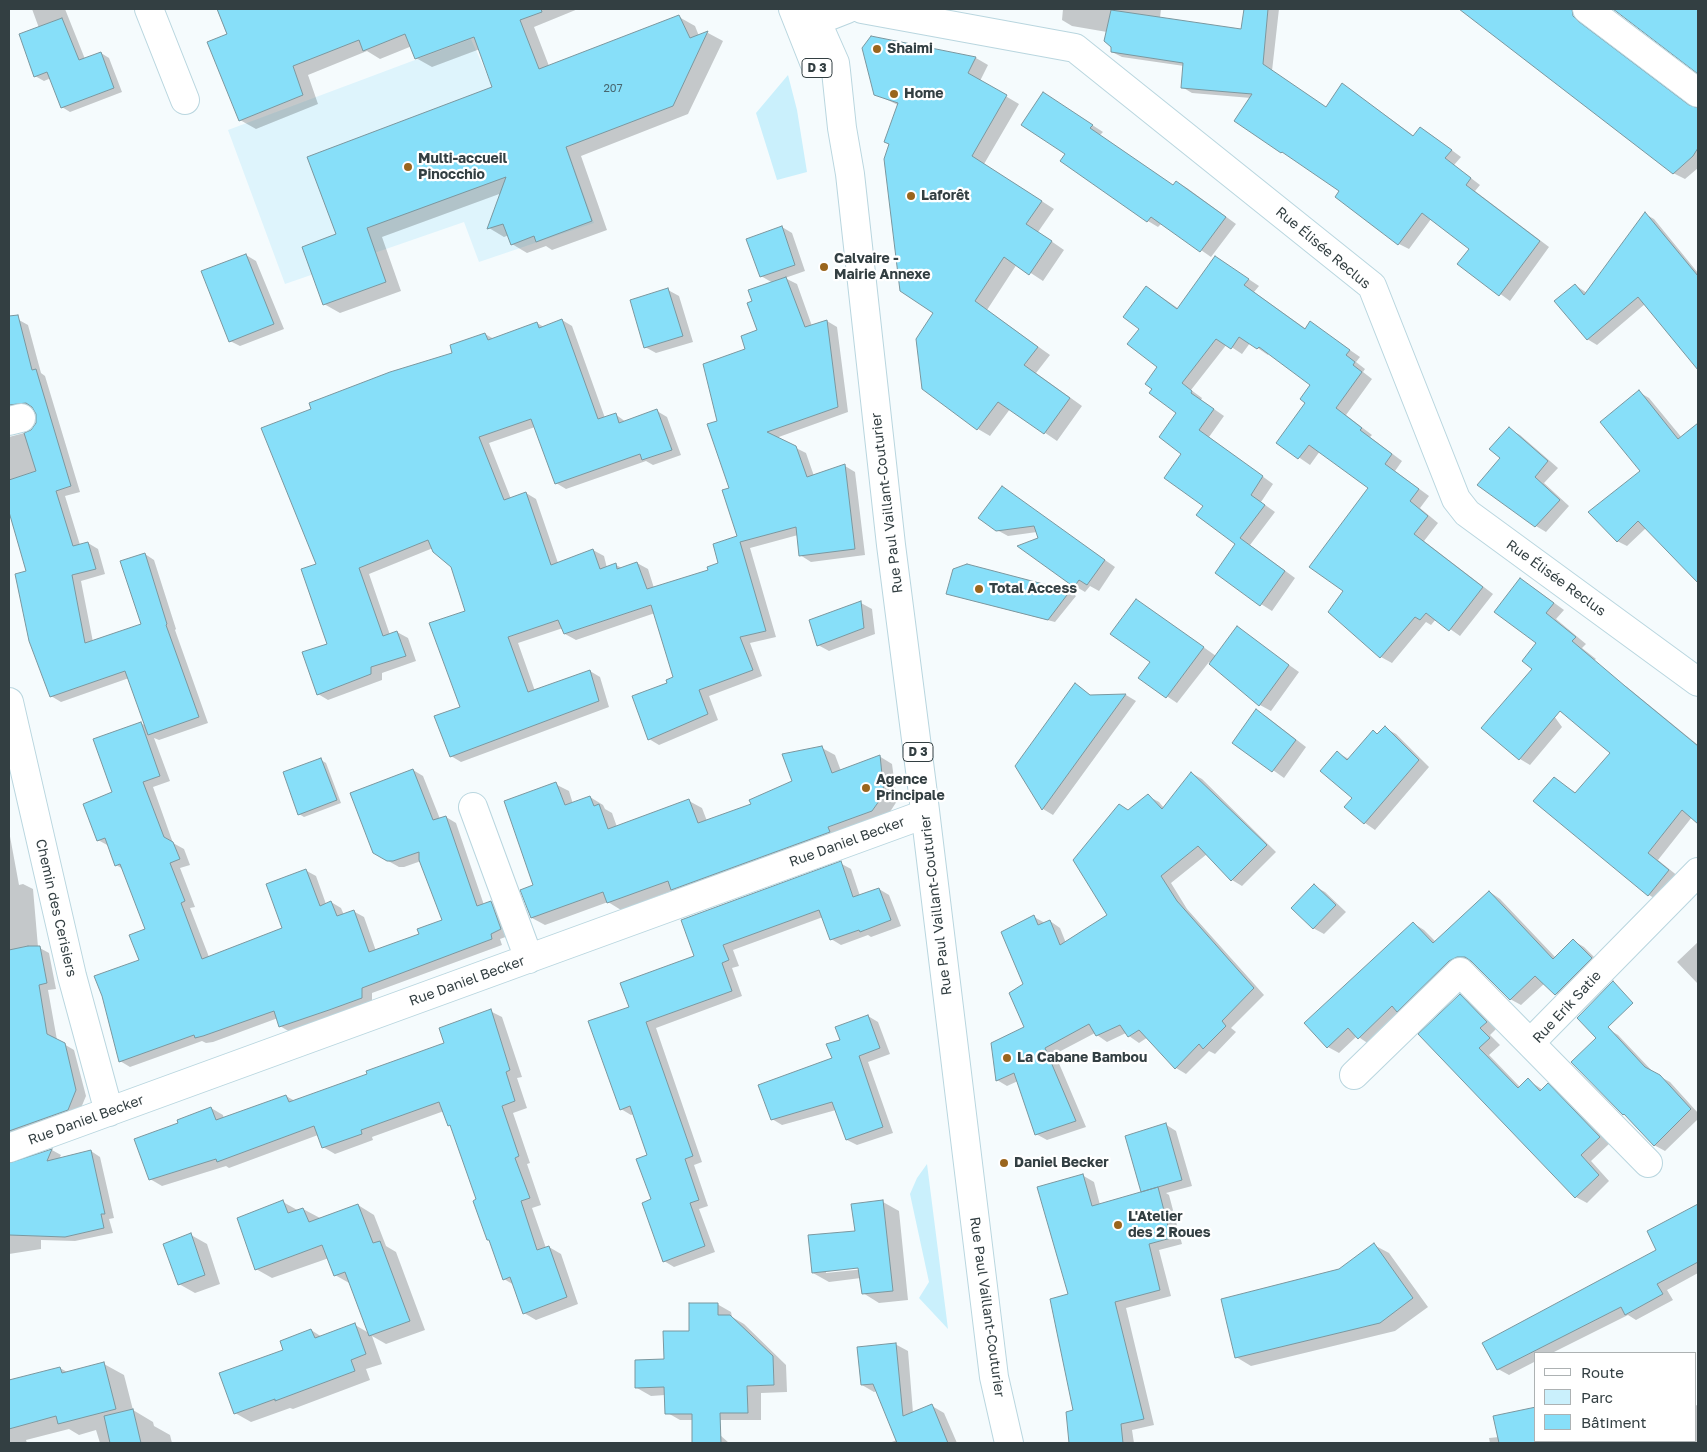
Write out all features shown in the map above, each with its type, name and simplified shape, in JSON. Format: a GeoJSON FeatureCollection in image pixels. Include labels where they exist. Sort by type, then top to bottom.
{"type":"FeatureCollection","features":[{"type":"Feature","properties":{"kind":"street"},"geometry":{"type":"LineString","coordinates":[[149,9],[185,100]]}},
{"type":"Feature","properties":{"kind":"street","name":"Rue Paul Vaillant-Couturier"},"geometry":{"type":"LineString","coordinates":[[793,9],[820,28],[834,63],[850,174],[891,545],[994,1377],[1009,1443]]}},
{"type":"Feature","properties":{"kind":"street"},"geometry":{"type":"LineString","coordinates":[[813,23],[846,9]]}},
{"type":"Feature","properties":{"kind":"street","name":"Rue Élisée Reclus"},"geometry":{"type":"LineString","coordinates":[[862,9],[1075,48],[1372,286],[1456,499],[1466,513],[1698,682]]}},
{"type":"Feature","properties":{"kind":"street"},"geometry":{"type":"LineString","coordinates":[[1587,9],[1698,94]]}},
{"type":"Feature","properties":{"kind":"street","name":"Chemin des Cerisiers"},"geometry":{"type":"LineString","coordinates":[[9,702],[72,976],[109,1112]]}},
{"type":"Feature","properties":{"kind":"street"},"geometry":{"type":"LineString","coordinates":[[473,807],[529,958]]}},
{"type":"Feature","properties":{"kind":"street","name":"Rue Daniel Becker"},"geometry":{"type":"LineString","coordinates":[[9,1148],[925,814]]}},
{"type":"Feature","properties":{"kind":"street","name":"Rue Erik Satie"},"geometry":{"type":"LineString","coordinates":[[1648,1163],[1530,1043],[1698,872]]}},
{"type":"Feature","properties":{"kind":"street"},"geometry":{"type":"LineString","coordinates":[[1354,1075],[1460,972],[1530,1043]]}},
{"type":"Feature","properties":{"kind":"shaded area","name":"Multi-accueil Pinocchio"},"geometry":{"type":"Polygon","coordinates":[[[471,39],[492,86],[539,69],[594,223],[479,262],[464,222],[285,284],[228,130],[471,39]]]}},
{"type":"Feature","properties":{"kind":"green space"},"geometry":{"type":"Polygon","coordinates":[[[788,75],[797,110],[807,172],[777,180],[756,113],[788,75]]]}},
{"type":"Feature","properties":{"kind":"green space"},"geometry":{"type":"Polygon","coordinates":[[[927,1164],[948,1329],[919,1298],[929,1282],[910,1194],[917,1178],[927,1164]]]}},
{"type":"Feature","properties":{"kind":"building"},"geometry":{"type":"Polygon","coordinates":[[[217,9],[541,9],[542,12],[520,20],[539,69],[679,15],[690,38],[708,31],[673,106],[566,147],[592,221],[536,242],[534,236],[511,245],[503,224],[487,229],[506,177],[367,228],[386,282],[323,305],[302,247],[336,234],[307,157],[492,87],[474,37],[415,59],[405,34],[363,51],[359,40],[293,66],[303,95],[239,121],[207,42],[227,34],[217,9]]]}},
{"type":"Feature","properties":{"kind":"building"},"geometry":{"type":"Polygon","coordinates":[[[1244,9],[1268,9],[1263,64],[1326,107],[1342,83],[1413,136],[1420,127],[1452,150],[1445,158],[1471,178],[1466,185],[1540,241],[1499,296],[1457,264],[1469,249],[1422,213],[1398,245],[1335,197],[1339,191],[1234,121],[1252,94],[1181,88],[1183,63],[1111,52],[1111,47],[1104,41],[1111,10],[1241,29],[1244,9]]]}},
{"type":"Feature","properties":{"kind":"building"},"geometry":{"type":"Polygon","coordinates":[[[1459,9],[1572,9],[1573,16],[1578,21],[1689,105],[1698,108],[1698,148],[1693,156],[1673,174],[1459,9]]]}},
{"type":"Feature","properties":{"kind":"building"},"geometry":{"type":"Polygon","coordinates":[[[1613,9],[1698,9],[1698,74],[1613,9]]]}},
{"type":"Feature","properties":{"kind":"building"},"geometry":{"type":"Polygon","coordinates":[[[62,18],[79,60],[101,52],[114,88],[61,108],[47,72],[34,77],[19,34],[62,18]]]}},
{"type":"Feature","properties":{"kind":"building"},"geometry":{"type":"Polygon","coordinates":[[[871,36],[976,57],[968,73],[1007,95],[972,156],[1042,201],[1026,224],[1052,241],[1029,275],[1004,257],[975,301],[1038,347],[1024,365],[1070,398],[1044,434],[998,402],[977,430],[922,389],[916,339],[933,313],[900,291],[884,159],[889,144],[884,142],[898,103],[874,95],[862,48],[871,36]]]}},
{"type":"Feature","properties":{"kind":"building"},"geometry":{"type":"Polygon","coordinates":[[[1043,92],[1093,125],[1090,128],[1173,185],[1176,181],[1226,217],[1200,252],[1151,217],[1147,222],[1060,161],[1065,154],[1021,125],[1043,92]]]}},
{"type":"Feature","properties":{"kind":"building"},"geometry":{"type":"Polygon","coordinates":[[[1645,212],[1698,276],[1698,370],[1638,297],[1587,340],[1554,301],[1575,284],[1584,295],[1645,212]]]}},
{"type":"Feature","properties":{"kind":"building"},"geometry":{"type":"Polygon","coordinates":[[[782,226],[795,265],[760,277],[746,239],[782,226]]]}},
{"type":"Feature","properties":{"kind":"building"},"geometry":{"type":"Polygon","coordinates":[[[246,254],[274,324],[229,342],[201,271],[246,254]]]}},
{"type":"Feature","properties":{"kind":"building"},"geometry":{"type":"Polygon","coordinates":[[[1215,256],[1249,279],[1244,285],[1305,329],[1310,321],[1350,350],[1346,355],[1355,362],[1353,365],[1362,372],[1336,408],[1362,428],[1360,430],[1392,454],[1385,464],[1419,489],[1410,501],[1428,516],[1414,534],[1483,587],[1449,631],[1426,613],[1420,620],[1415,617],[1380,658],[1328,612],[1343,591],[1309,567],[1368,488],[1309,445],[1298,459],[1276,443],[1305,403],[1300,399],[1310,385],[1259,347],[1257,349],[1239,337],[1231,349],[1216,339],[1182,383],[1192,391],[1191,393],[1214,409],[1199,430],[1263,476],[1251,495],[1265,505],[1240,538],[1285,571],[1260,606],[1215,573],[1235,544],[1196,515],[1203,506],[1164,478],[1181,454],[1159,437],[1176,413],[1149,393],[1152,389],[1145,384],[1157,367],[1127,344],[1139,329],[1123,317],[1146,286],[1177,309],[1215,256]]]}},
{"type":"Feature","properties":{"kind":"building"},"geometry":{"type":"Polygon","coordinates":[[[786,277],[805,327],[827,320],[838,407],[767,432],[796,446],[807,477],[845,464],[855,549],[799,556],[796,527],[740,542],[766,631],[740,637],[753,670],[699,690],[708,714],[648,740],[632,696],[667,683],[666,680],[673,677],[651,605],[564,634],[558,620],[508,637],[528,692],[590,670],[599,701],[450,757],[434,716],[460,707],[429,623],[465,611],[451,567],[433,552],[428,540],[359,568],[383,636],[397,631],[406,656],[371,667],[371,674],[317,695],[302,652],[327,644],[301,569],[316,564],[261,428],[311,409],[309,403],[390,372],[452,353],[450,345],[485,333],[488,340],[537,322],[539,328],[562,319],[598,419],[616,413],[619,423],[657,409],[672,450],[642,460],[640,454],[555,484],[531,419],[479,437],[504,500],[526,492],[551,565],[593,549],[600,569],[616,563],[617,569],[637,562],[647,589],[708,570],[707,567],[718,563],[713,544],[737,536],[722,490],[729,488],[707,424],[717,421],[703,364],[745,349],[741,336],[757,330],[747,303],[752,301],[748,290],[786,277]]]}},
{"type":"Feature","properties":{"kind":"building"},"geometry":{"type":"Polygon","coordinates":[[[668,288],[683,336],[644,348],[630,300],[668,288]]]}},
{"type":"Feature","properties":{"kind":"building"},"geometry":{"type":"Polygon","coordinates":[[[18,315],[32,370],[36,369],[71,486],[56,491],[73,546],[88,542],[96,569],[72,575],[85,643],[141,624],[120,561],[145,553],[166,625],[199,717],[148,735],[125,671],[50,697],[29,641],[15,574],[26,571],[9,512],[9,480],[36,471],[24,433],[31,430],[36,423],[36,414],[32,407],[26,403],[9,405],[9,316],[18,315]]]}},
{"type":"Feature","properties":{"kind":"building"},"geometry":{"type":"Polygon","coordinates":[[[1639,390],[1678,439],[1698,423],[1698,583],[1638,521],[1617,542],[1588,512],[1640,471],[1600,422],[1639,390]]]}},
{"type":"Feature","properties":{"kind":"building"},"geometry":{"type":"Polygon","coordinates":[[[1509,427],[1548,461],[1535,477],[1560,500],[1535,527],[1477,485],[1500,458],[1489,449],[1509,427]]]}},
{"type":"Feature","properties":{"kind":"building"},"geometry":{"type":"Polygon","coordinates":[[[1002,486],[1105,560],[1087,585],[1079,580],[1074,587],[1017,546],[1038,538],[1034,526],[996,531],[978,518],[1002,486]]]}},
{"type":"Feature","properties":{"kind":"building"},"geometry":{"type":"Polygon","coordinates":[[[967,564],[1070,591],[1048,620],[946,594],[953,569],[967,564]]]}},
{"type":"Feature","properties":{"kind":"building"},"geometry":{"type":"Polygon","coordinates":[[[1520,578],[1554,603],[1546,613],[1576,637],[1572,641],[1698,746],[1698,824],[1682,810],[1648,853],[1669,870],[1648,896],[1533,801],[1554,777],[1575,793],[1610,753],[1560,711],[1519,760],[1481,728],[1532,669],[1522,661],[1536,643],[1494,612],[1520,578]]]}},
{"type":"Feature","properties":{"kind":"building"},"geometry":{"type":"Polygon","coordinates":[[[1136,599],[1204,647],[1166,698],[1138,678],[1150,662],[1110,634],[1136,599]]]}},
{"type":"Feature","properties":{"kind":"building"},"geometry":{"type":"Polygon","coordinates":[[[861,601],[864,628],[817,646],[809,620],[861,601]]]}},
{"type":"Feature","properties":{"kind":"building"},"geometry":{"type":"Polygon","coordinates":[[[1237,626],[1289,665],[1259,706],[1209,664],[1237,626]]]}},
{"type":"Feature","properties":{"kind":"building"},"geometry":{"type":"Polygon","coordinates":[[[1075,683],[1090,695],[1126,694],[1042,810],[1015,766],[1075,683]]]}},
{"type":"Feature","properties":{"kind":"building"},"geometry":{"type":"Polygon","coordinates":[[[1256,709],[1296,740],[1272,772],[1232,743],[1256,709]]]}},
{"type":"Feature","properties":{"kind":"building"},"geometry":{"type":"Polygon","coordinates":[[[141,722],[160,776],[143,782],[164,837],[173,842],[180,859],[170,863],[185,901],[181,903],[202,959],[282,928],[266,884],[306,869],[320,906],[331,901],[337,916],[354,910],[369,952],[419,934],[417,929],[442,920],[419,860],[419,852],[393,861],[387,861],[373,853],[350,793],[413,769],[433,820],[446,816],[477,906],[491,901],[501,929],[491,934],[492,939],[362,988],[362,998],[329,1010],[279,1027],[274,1011],[203,1036],[195,1038],[194,1035],[119,1062],[102,996],[94,976],[139,960],[129,935],[145,929],[120,864],[115,866],[105,838],[97,841],[83,804],[112,792],[93,739],[141,722]]]}},
{"type":"Feature","properties":{"kind":"building"},"geometry":{"type":"Polygon","coordinates":[[[1385,726],[1419,760],[1364,824],[1344,807],[1352,798],[1320,771],[1337,751],[1347,760],[1373,730],[1377,734],[1385,726]]]}},
{"type":"Feature","properties":{"kind":"building"},"geometry":{"type":"Polygon","coordinates":[[[822,746],[832,773],[880,755],[884,794],[872,811],[828,827],[830,832],[671,890],[668,881],[607,903],[603,892],[531,918],[520,890],[533,885],[504,801],[556,782],[565,805],[590,796],[594,806],[599,804],[608,829],[689,799],[698,823],[751,804],[749,800],[792,781],[782,754],[822,746]]]}},
{"type":"Feature","properties":{"kind":"building"},"geometry":{"type":"Polygon","coordinates":[[[321,758],[337,800],[298,815],[283,772],[321,758]]]}},
{"type":"Feature","properties":{"kind":"building"},"geometry":{"type":"Polygon","coordinates":[[[1191,772],[1267,845],[1231,881],[1198,846],[1161,876],[1177,901],[1254,988],[1222,1021],[1226,1026],[1203,1049],[1199,1044],[1175,1069],[1139,1030],[1128,1037],[1120,1025],[1096,1036],[1089,1024],[1045,1048],[1076,1121],[1035,1135],[1014,1073],[996,1081],[991,1043],[1024,1027],[1009,993],[1023,984],[1001,932],[1034,915],[1038,925],[1050,920],[1060,945],[1107,915],[1073,860],[1119,804],[1128,810],[1148,794],[1162,809],[1191,772]]]}},
{"type":"Feature","properties":{"kind":"building"},"geometry":{"type":"Polygon","coordinates":[[[841,861],[853,897],[879,888],[891,920],[860,932],[859,930],[830,940],[819,910],[723,945],[729,960],[722,963],[732,991],[646,1022],[693,1156],[685,1159],[699,1200],[690,1203],[705,1246],[663,1262],[642,1203],[651,1199],[636,1159],[647,1155],[630,1106],[620,1110],[588,1021],[629,1007],[620,983],[694,956],[681,920],[841,861]]]}},
{"type":"Feature","properties":{"kind":"building"},"geometry":{"type":"Polygon","coordinates":[[[1314,884],[1336,905],[1313,929],[1291,908],[1314,884]]]}},
{"type":"Feature","properties":{"kind":"building"},"geometry":{"type":"Polygon","coordinates":[[[1489,891],[1553,959],[1573,939],[1592,958],[1555,995],[1535,976],[1510,1000],[1471,961],[1465,957],[1457,957],[1449,961],[1397,1012],[1392,1006],[1358,1039],[1348,1028],[1327,1048],[1304,1023],[1413,922],[1433,943],[1489,891]]]}},
{"type":"Feature","properties":{"kind":"building"},"geometry":{"type":"Polygon","coordinates":[[[28,946],[40,946],[47,983],[39,985],[47,1034],[65,1043],[76,1090],[68,1110],[9,1131],[9,950],[28,946]]]}},
{"type":"Feature","properties":{"kind":"building"},"geometry":{"type":"Polygon","coordinates":[[[1613,981],[1633,1003],[1608,1027],[1645,1067],[1660,1075],[1691,1109],[1654,1146],[1571,1062],[1596,1038],[1577,1018],[1613,981]]]}},
{"type":"Feature","properties":{"kind":"building"},"geometry":{"type":"Polygon","coordinates":[[[1460,994],[1487,1022],[1480,1028],[1490,1038],[1479,1048],[1518,1088],[1528,1078],[1540,1091],[1548,1083],[1600,1137],[1581,1155],[1599,1175],[1575,1198],[1418,1034],[1460,994]]]}},
{"type":"Feature","properties":{"kind":"building"},"geometry":{"type":"Polygon","coordinates":[[[491,1009],[510,1070],[506,1072],[515,1101],[502,1106],[519,1156],[515,1158],[530,1198],[521,1201],[537,1250],[549,1246],[567,1297],[523,1314],[510,1277],[503,1280],[489,1240],[487,1240],[473,1201],[476,1199],[450,1125],[448,1126],[439,1102],[361,1130],[362,1134],[322,1148],[314,1126],[217,1162],[216,1159],[149,1180],[134,1139],[178,1123],[177,1120],[211,1107],[216,1120],[286,1095],[289,1102],[367,1074],[366,1071],[444,1043],[439,1028],[491,1009]]]}},
{"type":"Feature","properties":{"kind":"building"},"geometry":{"type":"Polygon","coordinates":[[[868,1015],[880,1048],[859,1056],[883,1127],[846,1140],[832,1102],[771,1120],[758,1085],[832,1058],[826,1044],[840,1040],[835,1027],[868,1015]]]}},
{"type":"Feature","properties":{"kind":"building"},"geometry":{"type":"Polygon","coordinates":[[[1166,1123],[1182,1180],[1141,1192],[1125,1136],[1166,1123]]]}},
{"type":"Feature","properties":{"kind":"building"},"geometry":{"type":"Polygon","coordinates":[[[52,1149],[47,1161],[91,1150],[105,1214],[101,1214],[104,1228],[65,1237],[9,1235],[9,1163],[52,1149]]]}},
{"type":"Feature","properties":{"kind":"building"},"geometry":{"type":"Polygon","coordinates":[[[1083,1174],[1092,1206],[1158,1187],[1171,1238],[1149,1244],[1160,1290],[1115,1302],[1144,1419],[1121,1424],[1123,1443],[1069,1443],[1066,1412],[1073,1410],[1050,1299],[1068,1294],[1037,1187],[1083,1174]]]}},
{"type":"Feature","properties":{"kind":"building"},"geometry":{"type":"Polygon","coordinates":[[[283,1200],[288,1213],[303,1208],[309,1222],[358,1204],[373,1243],[380,1241],[410,1321],[369,1336],[345,1272],[334,1276],[322,1245],[255,1270],[237,1218],[283,1200]]]}},
{"type":"Feature","properties":{"kind":"building"},"geometry":{"type":"Polygon","coordinates":[[[883,1200],[893,1291],[862,1294],[858,1268],[812,1273],[808,1235],[855,1231],[851,1204],[883,1200]]]}},
{"type":"Feature","properties":{"kind":"building"},"geometry":{"type":"Polygon","coordinates":[[[1698,1204],[1698,1262],[1657,1284],[1663,1294],[1625,1315],[1621,1307],[1497,1370],[1482,1343],[1656,1250],[1647,1231],[1698,1204]]]}},
{"type":"Feature","properties":{"kind":"building"},"geometry":{"type":"Polygon","coordinates":[[[191,1233],[205,1275],[178,1285],[163,1244],[191,1233]]]}},
{"type":"Feature","properties":{"kind":"building"},"geometry":{"type":"Polygon","coordinates":[[[1374,1243],[1413,1298],[1380,1323],[1235,1358],[1221,1299],[1339,1269],[1374,1243]]]}},
{"type":"Feature","properties":{"kind":"building"},"geometry":{"type":"Polygon","coordinates":[[[689,1303],[718,1303],[718,1315],[730,1315],[773,1356],[774,1385],[747,1386],[748,1413],[720,1413],[721,1443],[692,1443],[692,1414],[665,1414],[664,1387],[635,1388],[635,1360],[664,1359],[663,1331],[689,1331],[689,1303]]]}},
{"type":"Feature","properties":{"kind":"building"},"geometry":{"type":"Polygon","coordinates":[[[355,1323],[366,1354],[351,1360],[355,1371],[234,1414],[219,1373],[283,1350],[280,1341],[311,1329],[315,1338],[355,1323]]]}},
{"type":"Feature","properties":{"kind":"building"},"geometry":{"type":"Polygon","coordinates":[[[896,1343],[903,1416],[932,1404],[948,1443],[897,1443],[873,1384],[861,1385],[857,1347],[896,1343]]]}},
{"type":"Feature","properties":{"kind":"building"},"geometry":{"type":"Polygon","coordinates":[[[104,1362],[116,1409],[58,1424],[56,1416],[9,1429],[9,1380],[60,1367],[62,1373],[104,1362]]]}},
{"type":"Feature","properties":{"kind":"building"},"geometry":{"type":"Polygon","coordinates":[[[1534,1407],[1534,1442],[1536,1443],[1499,1443],[1493,1416],[1534,1407]]]}},
{"type":"Feature","properties":{"kind":"building"},"geometry":{"type":"Polygon","coordinates":[[[133,1409],[141,1443],[110,1443],[104,1416],[133,1409]]]}},
{"type":"Feature","properties":{"kind":"place","name":"Shaimi"},"geometry":{"type":"Point","coordinates":[877,49]}},
{"type":"Feature","properties":{"kind":"place","name":"Home"},"geometry":{"type":"Point","coordinates":[894,94]}},
{"type":"Feature","properties":{"kind":"place","name":"Multi-accueil Pinocchio"},"geometry":{"type":"Point","coordinates":[408,167]}},
{"type":"Feature","properties":{"kind":"place","name":"Laforêt"},"geometry":{"type":"Point","coordinates":[911,196]}},
{"type":"Feature","properties":{"kind":"place","name":"Calvaire - Mairie Annexe"},"geometry":{"type":"Point","coordinates":[824,267]}},
{"type":"Feature","properties":{"kind":"place","name":"Total Access"},"geometry":{"type":"Point","coordinates":[979,589]}},
{"type":"Feature","properties":{"kind":"place","name":"Agence Principale"},"geometry":{"type":"Point","coordinates":[866,788]}},
{"type":"Feature","properties":{"kind":"place","name":"La Cabane Bambou"},"geometry":{"type":"Point","coordinates":[1007,1058]}},
{"type":"Feature","properties":{"kind":"place","name":"Daniel Becker"},"geometry":{"type":"Point","coordinates":[1004,1163]}},
{"type":"Feature","properties":{"kind":"place","name":"L'Atelier des 2 Roues"},"geometry":{"type":"Point","coordinates":[1118,1225]}}]}
